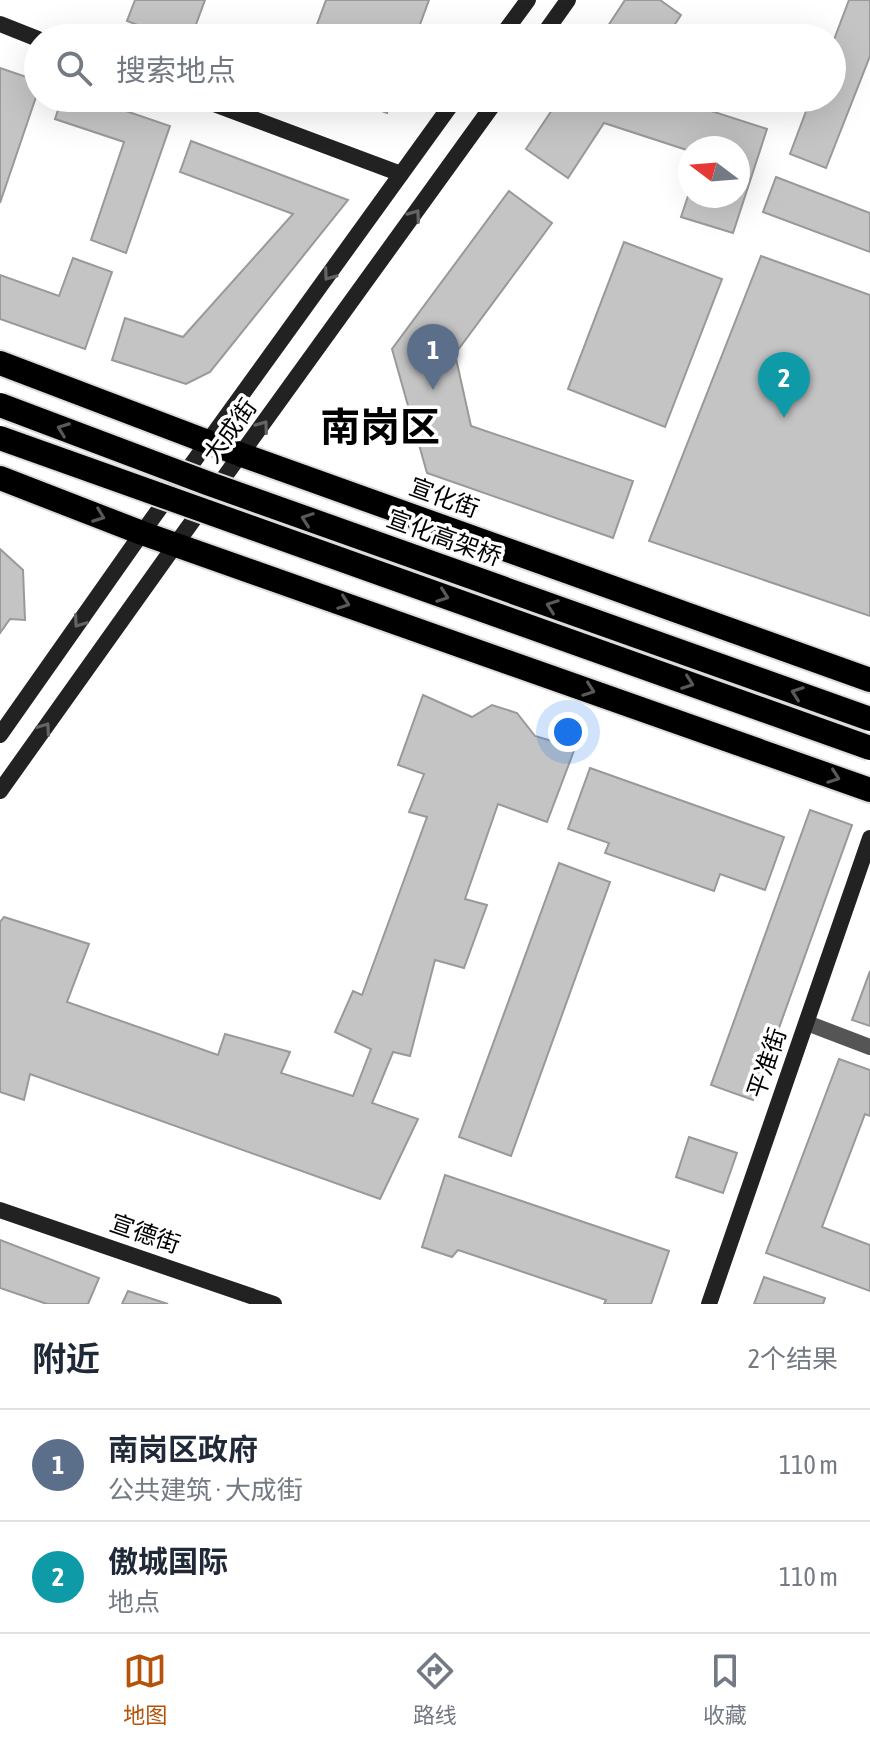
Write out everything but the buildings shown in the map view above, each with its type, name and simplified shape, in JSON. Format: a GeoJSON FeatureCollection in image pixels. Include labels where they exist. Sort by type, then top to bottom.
{"type":"FeatureCollection","features":[{"type":"Feature","properties":{"kind":"highway","name":"宣化街"},"geometry":{"type":"LineString","coordinates":[[0,363],[242,455],[870,680]]}},
{"type":"Feature","properties":{"kind":"highway","name":"宣化高架桥"},"geometry":{"type":"LineString","coordinates":[[0,405],[221,488],[870,719]]}},
{"type":"Feature","properties":{"kind":"highway"},"geometry":{"type":"LineString","coordinates":[[0,438],[870,748]]}},
{"type":"Feature","properties":{"kind":"highway"},"geometry":{"type":"LineString","coordinates":[[0,478],[142,533],[870,790]]}},
{"type":"Feature","properties":{"kind":"main road"},"geometry":{"type":"LineString","coordinates":[[510,24],[528,0]]}},
{"type":"Feature","properties":{"kind":"main road"},"geometry":{"type":"LineString","coordinates":[[551,24],[568,0]]}},
{"type":"Feature","properties":{"kind":"main road"},"geometry":{"type":"LineString","coordinates":[[0,24],[24,33]]}},
{"type":"Feature","properties":{"kind":"main road"},"geometry":{"type":"LineString","coordinates":[[235,112],[401,174]]}},
{"type":"Feature","properties":{"kind":"main road","name":"大成街"},"geometry":{"type":"LineString","coordinates":[[0,735],[446,112]]}},
{"type":"Feature","properties":{"kind":"main road","name":"大成街"},"geometry":{"type":"LineString","coordinates":[[0,791],[488,112]]}},
{"type":"Feature","properties":{"kind":"main road","name":"平准街"},"geometry":{"type":"LineString","coordinates":[[709,1304],[870,838]]}},
{"type":"Feature","properties":{"kind":"main road","name":"宣德街"},"geometry":{"type":"LineString","coordinates":[[0,1210],[274,1304]]}},
{"type":"Feature","properties":{"kind":"street"},"geometry":{"type":"LineString","coordinates":[[807,1023],[870,1047]]}},
{"type":"Feature","properties":{"kind":"place","name":"南岗区政府"},"geometry":{"type":"Point","coordinates":[433,390]}},
{"type":"Feature","properties":{"kind":"place","name":"傲城国际"},"geometry":{"type":"Point","coordinates":[784,418]}},
{"type":"Feature","properties":{"kind":"district","name":"南岗区"},"geometry":{"type":"Point","coordinates":[380,427]}}]}
